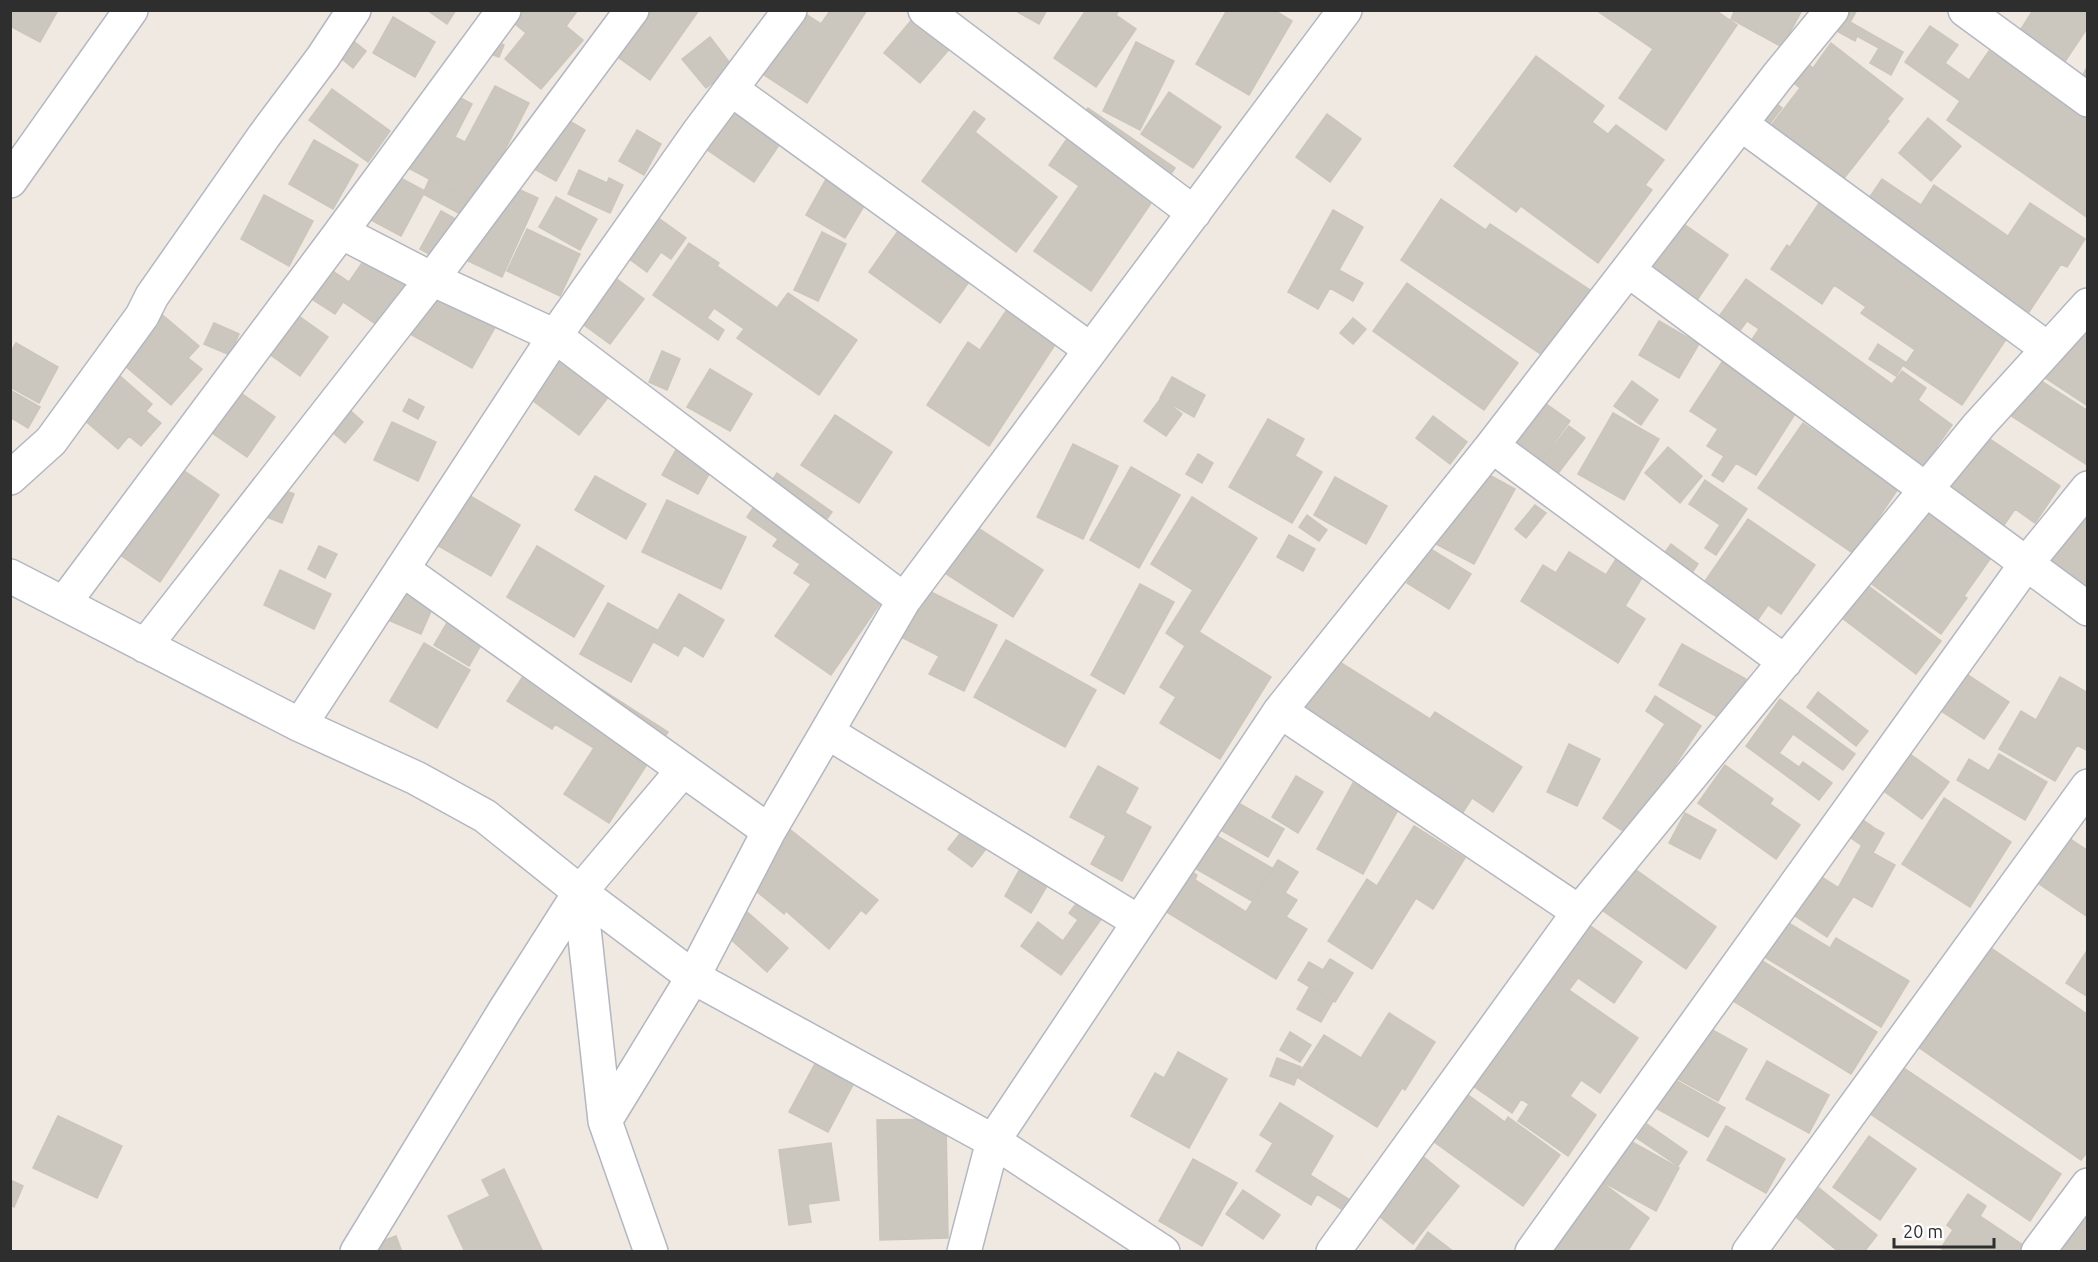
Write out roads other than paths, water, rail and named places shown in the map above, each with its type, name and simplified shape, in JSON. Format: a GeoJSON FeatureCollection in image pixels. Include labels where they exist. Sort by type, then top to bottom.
{"type":"FeatureCollection","features":[{"type":"Feature","properties":{"kind":"street"},"geometry":{"type":"LineString","coordinates":[[10,181],[131,10]]}},
{"type":"Feature","properties":{"kind":"street"},"geometry":{"type":"LineString","coordinates":[[10,478],[51,441],[117,352],[142,316],[152,296],[354,10]]}},
{"type":"Feature","properties":{"kind":"street"},"geometry":{"type":"LineString","coordinates":[[64,603],[504,10]]}},
{"type":"Feature","properties":{"kind":"street"},"geometry":{"type":"LineString","coordinates":[[146,646],[432,279],[632,10]]}},
{"type":"Feature","properties":{"kind":"street"},"geometry":{"type":"LineString","coordinates":[[300,725],[555,336],[790,10]]}},
{"type":"Feature","properties":{"kind":"street"},"geometry":{"type":"LineString","coordinates":[[925,10],[1194,213]]}},
{"type":"Feature","properties":{"kind":"street"},"geometry":{"type":"LineString","coordinates":[[605,1121],[693,977],[769,831],[904,600],[1345,10]]}},
{"type":"Feature","properties":{"kind":"street"},"geometry":{"type":"LineString","coordinates":[[964,1251],[993,1141],[1280,711],[1492,446],[1740,124],[1832,10]]}},
{"type":"Feature","properties":{"kind":"street"},"geometry":{"type":"LineString","coordinates":[[1965,10],[2088,100]]}},
{"type":"Feature","properties":{"kind":"street"},"geometry":{"type":"LineString","coordinates":[[731,89],[1091,350]]}},
{"type":"Feature","properties":{"kind":"street"},"geometry":{"type":"LineString","coordinates":[[1740,124],[2048,349]]}},
{"type":"Feature","properties":{"kind":"street"},"geometry":{"type":"LineString","coordinates":[[341,232],[432,279],[555,336],[904,600]]}},
{"type":"Feature","properties":{"kind":"street"},"geometry":{"type":"LineString","coordinates":[[1628,270],[2088,609]]}},
{"type":"Feature","properties":{"kind":"street"},"geometry":{"type":"LineString","coordinates":[[1333,1251],[1579,912],[1979,425],[2088,305]]}},
{"type":"Feature","properties":{"kind":"street"},"geometry":{"type":"LineString","coordinates":[[1492,446],[1785,662]]}},
{"type":"Feature","properties":{"kind":"street"},"geometry":{"type":"LineString","coordinates":[[1532,1251],[2026,564],[2088,488]]}},
{"type":"Feature","properties":{"kind":"street"},"geometry":{"type":"LineString","coordinates":[[402,569],[769,831]]}},
{"type":"Feature","properties":{"kind":"street"},"geometry":{"type":"LineString","coordinates":[[10,576],[300,725],[416,778],[485,816],[580,892],[693,977],[993,1141],[1163,1251]]}},
{"type":"Feature","properties":{"kind":"street"},"geometry":{"type":"LineString","coordinates":[[1280,711],[1579,912]]}},
{"type":"Feature","properties":{"kind":"street"},"geometry":{"type":"LineString","coordinates":[[827,732],[1139,922]]}},
{"type":"Feature","properties":{"kind":"street"},"geometry":{"type":"LineString","coordinates":[[357,1251],[580,892],[683,770]]}},
{"type":"Feature","properties":{"kind":"street"},"geometry":{"type":"LineString","coordinates":[[1749,1251],[2088,786]]}},
{"type":"Feature","properties":{"kind":"street"},"geometry":{"type":"LineString","coordinates":[[580,892],[605,1121],[651,1251]]}},
{"type":"Feature","properties":{"kind":"street"},"geometry":{"type":"LineString","coordinates":[[2038,1251],[2088,1185]]}}]}
